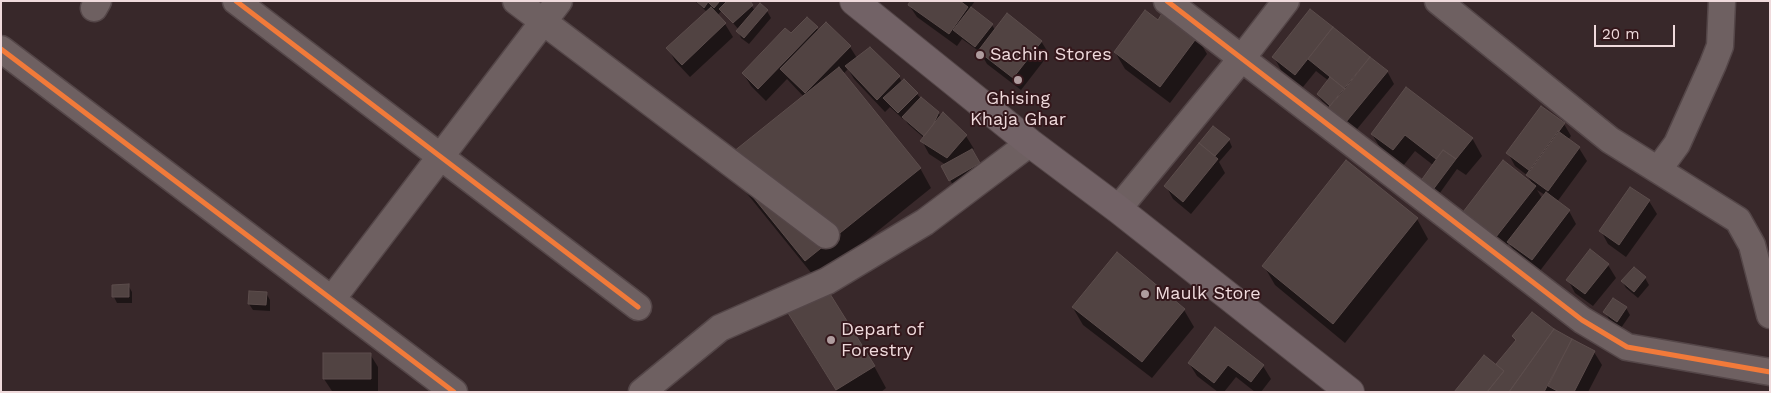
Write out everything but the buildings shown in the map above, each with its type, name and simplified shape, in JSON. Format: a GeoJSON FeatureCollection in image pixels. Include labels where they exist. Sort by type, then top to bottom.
{"type":"FeatureCollection","features":[{"type":"Feature","properties":{"kind":"main road"},"geometry":{"type":"LineString","coordinates":[[854,1],[1030,143],[1118,209],[1350,392]]}},
{"type":"Feature","properties":{"kind":"street"},"geometry":{"type":"LineString","coordinates":[[236,1],[638,307]]}},
{"type":"Feature","properties":{"kind":"street"},"geometry":{"type":"LineString","coordinates":[[516,1],[826,235]]}},
{"type":"Feature","properties":{"kind":"street"},"geometry":{"type":"LineString","coordinates":[[332,299],[559,1]]}},
{"type":"Feature","properties":{"kind":"street"},"geometry":{"type":"LineString","coordinates":[[1168,1],[1582,320],[1627,347],[1770,372]]}},
{"type":"Feature","properties":{"kind":"street"},"geometry":{"type":"LineString","coordinates":[[1118,209],[1242,58],[1286,1]]}},
{"type":"Feature","properties":{"kind":"street"},"geometry":{"type":"LineString","coordinates":[[1438,1],[1610,140],[1738,220],[1752,244],[1770,315]]}},
{"type":"Feature","properties":{"kind":"street"},"geometry":{"type":"LineString","coordinates":[[1658,170],[1677,144],[1720,46],[1717,5]]}},
{"type":"Feature","properties":{"kind":"street"},"geometry":{"type":"LineString","coordinates":[[1,49],[454,392]]}},
{"type":"Feature","properties":{"kind":"street"},"geometry":{"type":"LineString","coordinates":[[642,392],[720,328],[827,281],[925,222],[1030,143]]}},
{"type":"Feature","properties":{"kind":"cycle path"},"geometry":{"type":"LineString","coordinates":[[236,1],[638,307]]}},
{"type":"Feature","properties":{"kind":"cycle path"},"geometry":{"type":"LineString","coordinates":[[1167,1],[1582,320],[1627,347],[1770,372]]}},
{"type":"Feature","properties":{"kind":"cycle path"},"geometry":{"type":"LineString","coordinates":[[1,49],[454,392]]}},
{"type":"Feature","properties":{"kind":"place","name":"Sachin Stores"},"geometry":{"type":"Point","coordinates":[980,55]}},
{"type":"Feature","properties":{"kind":"place","name":"Ghising Khaja Ghar"},"geometry":{"type":"Point","coordinates":[1018,80]}},
{"type":"Feature","properties":{"kind":"place","name":"Maulk Store"},"geometry":{"type":"Point","coordinates":[1145,294]}},
{"type":"Feature","properties":{"kind":"place","name":"Depart of Forestry"},"geometry":{"type":"Point","coordinates":[831,340]}}]}
